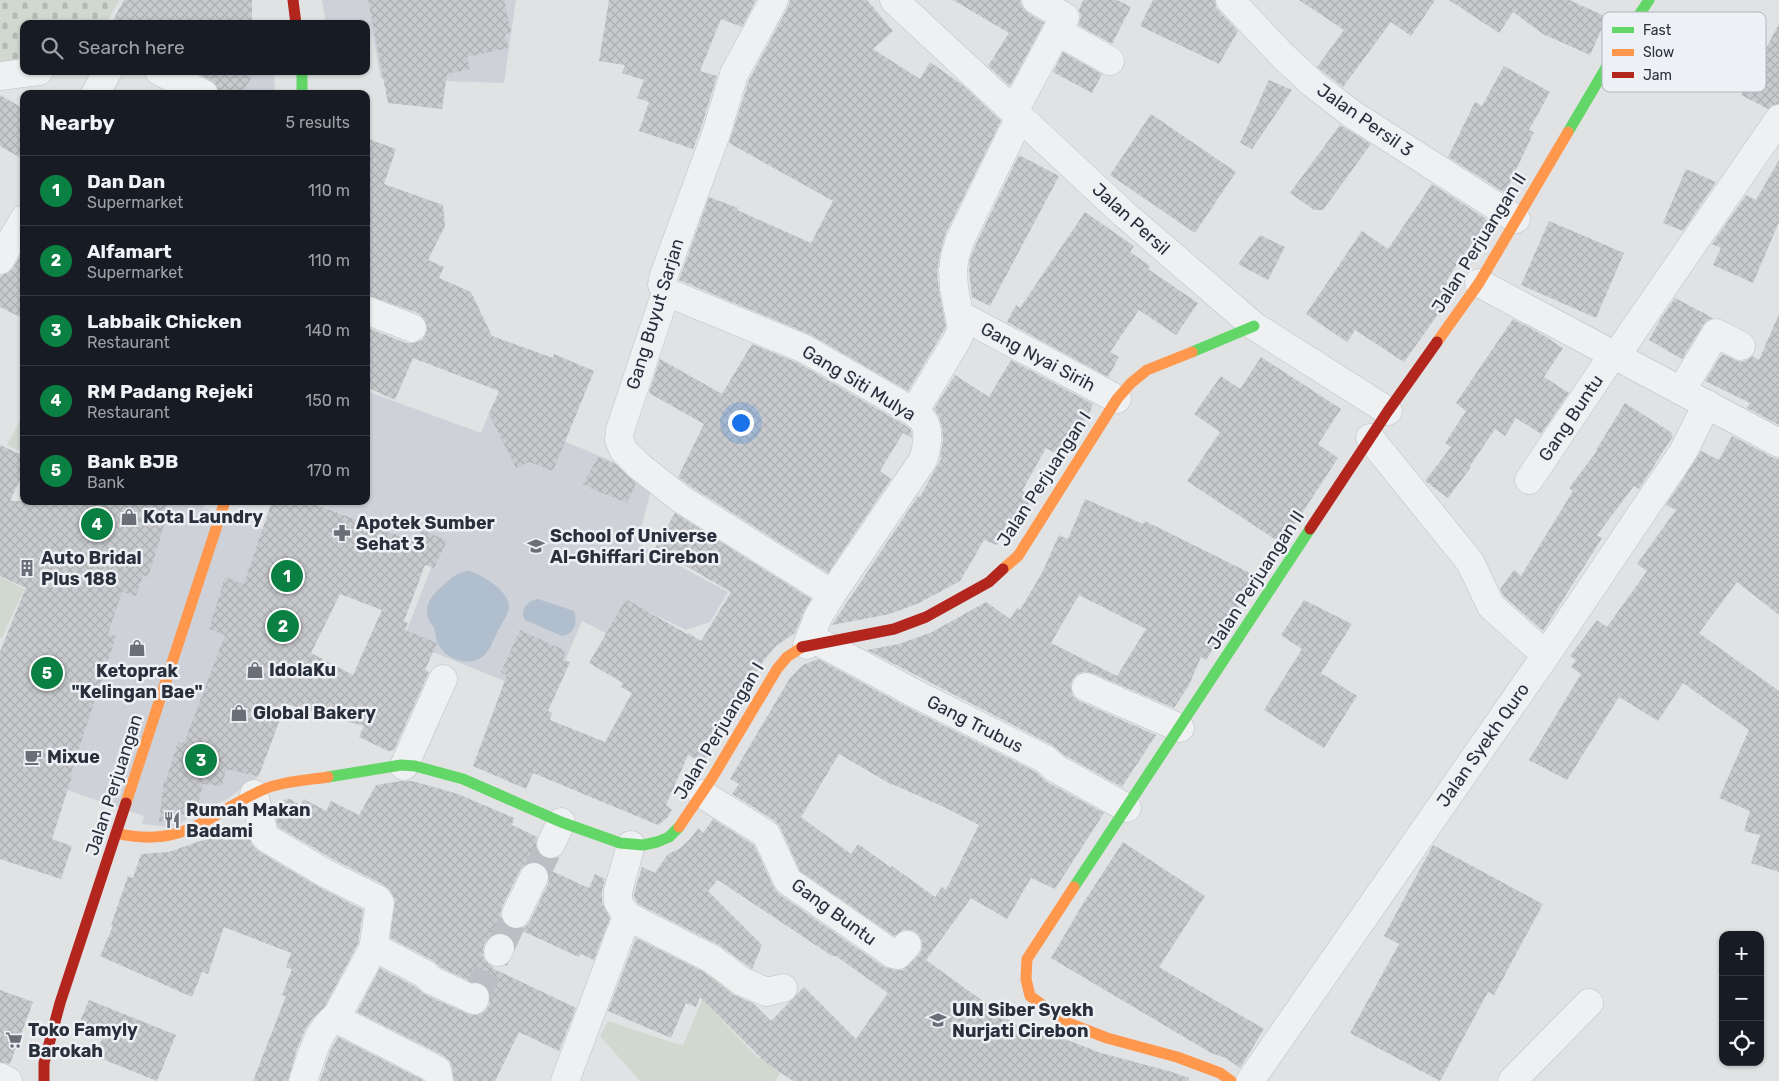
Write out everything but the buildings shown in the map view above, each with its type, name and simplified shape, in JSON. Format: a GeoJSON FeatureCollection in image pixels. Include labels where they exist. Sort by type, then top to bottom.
{"type":"FeatureCollection","features":[{"type":"Feature","properties":{"kind":"street"},"geometry":{"type":"LineString","coordinates":[[293,0],[296,20]]}},
{"type":"Feature","properties":{"kind":"street","name":"Gang Buyut Sarjan"},"geometry":{"type":"LineString","coordinates":[[774,0],[734,74],[716,134],[664,275],[662,285],[666,292],[620,430],[620,440],[624,451],[639,466],[681,499],[832,594]]}},
{"type":"Feature","properties":{"kind":"street","name":"Jalan Persil"},"geometry":{"type":"LineString","coordinates":[[894,0],[1123,213],[1254,326],[1388,411]]}},
{"type":"Feature","properties":{"kind":"street"},"geometry":{"type":"LineString","coordinates":[[914,412],[962,329],[954,288],[955,256],[960,240],[1016,114],[1065,17],[1036,0]]}},
{"type":"Feature","properties":{"kind":"street","name":"Jalan Persil 3"},"geometry":{"type":"LineString","coordinates":[[1230,0],[1283,56],[1313,84],[1352,114],[1516,220]]}},
{"type":"Feature","properties":{"kind":"street","name":"Jalan Perjuangan II"},"geometry":{"type":"LineString","coordinates":[[1641,12],[1649,0]]}},
{"type":"Feature","properties":{"kind":"street"},"geometry":{"type":"LineString","coordinates":[[1057,31],[1110,62]]}},
{"type":"Feature","properties":{"kind":"street"},"geometry":{"type":"LineString","coordinates":[[0,76],[20,73]]}},
{"type":"Feature","properties":{"kind":"street"},"geometry":{"type":"LineString","coordinates":[[97,90],[106,75]]}},
{"type":"Feature","properties":{"kind":"street"},"geometry":{"type":"LineString","coordinates":[[167,75],[196,90]]}},
{"type":"Feature","properties":{"kind":"street"},"geometry":{"type":"LineString","coordinates":[[302,75],[302,90]]}},
{"type":"Feature","properties":{"kind":"street","name":"Jalan Perjuangan II"},"geometry":{"type":"LineString","coordinates":[[1231,1081],[1220,1074],[1177,1057],[1107,1038],[1068,1023],[1028,993],[1025,969],[1027,959],[1388,411],[1479,283],[1602,75]]}},
{"type":"Feature","properties":{"kind":"street","name":"Gang Buntu"},"geometry":{"type":"LineString","coordinates":[[1529,480],[1779,119]]}},
{"type":"Feature","properties":{"kind":"street"},"geometry":{"type":"LineString","coordinates":[[0,260],[20,226]]}},
{"type":"Feature","properties":{"kind":"street"},"geometry":{"type":"LineString","coordinates":[[1479,283],[1779,442]]}},
{"type":"Feature","properties":{"kind":"street","name":"Gang Siti Mulya"},"geometry":{"type":"LineString","coordinates":[[666,292],[805,349],[914,412],[924,421],[927,448],[923,460],[818,617],[814,644]]}},
{"type":"Feature","properties":{"kind":"street"},"geometry":{"type":"LineString","coordinates":[[370,312],[412,328]]}},
{"type":"Feature","properties":{"kind":"street","name":"Gang Nyai Sirih"},"geometry":{"type":"LineString","coordinates":[[960,315],[1116,400]]}},
{"type":"Feature","properties":{"kind":"street","name":"Jalan Perjuangan I"},"geometry":{"type":"LineString","coordinates":[[116,833],[139,838],[158,838],[177,834],[209,820],[254,794],[273,786],[404,766],[415,766],[439,771],[462,779],[556,833],[608,839],[632,845],[657,842],[669,837],[679,828],[702,794],[782,661],[799,648],[894,629],[926,617],[989,582],[1018,556],[1116,400],[1131,383],[1147,370],[1254,326]]}},
{"type":"Feature","properties":{"kind":"street"},"geometry":{"type":"LineString","coordinates":[[1681,391],[1716,333],[1741,346]]}},
{"type":"Feature","properties":{"kind":"street","name":"Jalan Syekh Quro"},"geometry":{"type":"LineString","coordinates":[[1250,1081],[1546,654],[1683,452],[1707,404]]}},
{"type":"Feature","properties":{"kind":"street"},"geometry":{"type":"LineString","coordinates":[[1370,438],[1470,562],[1491,606],[1546,654]]}},
{"type":"Feature","properties":{"kind":"street","name":"Jalan Perjuangan"},"geometry":{"type":"LineString","coordinates":[[44,1081],[44,1063],[60,1003],[224,505]]}},
{"type":"Feature","properties":{"kind":"street","name":"Gang Trubus"},"geometry":{"type":"LineString","coordinates":[[814,644],[1045,759],[1055,768],[1127,808]]}},
{"type":"Feature","properties":{"kind":"street"},"geometry":{"type":"LineString","coordinates":[[404,766],[443,679]]}},
{"type":"Feature","properties":{"kind":"street"},"geometry":{"type":"LineString","coordinates":[[1086,688],[1180,728]]}},
{"type":"Feature","properties":{"kind":"street"},"geometry":{"type":"LineString","coordinates":[[254,794],[264,835],[268,839],[325,873],[377,899],[380,903],[374,947],[335,1018],[329,1021],[318,1042],[303,1081]]}},
{"type":"Feature","properties":{"kind":"street","name":"Gang Buntu"},"geometry":{"type":"LineString","coordinates":[[702,794],[766,834],[788,881],[893,954],[898,956],[906,945]]}},
{"type":"Feature","properties":{"kind":"street"},"geometry":{"type":"LineString","coordinates":[[632,845],[618,891],[618,902],[627,916],[712,959],[741,981],[767,992],[783,988]]}},
{"type":"Feature","properties":{"kind":"street"},"geometry":{"type":"LineString","coordinates":[[516,914],[534,877]]}},
{"type":"Feature","properties":{"kind":"street"},"geometry":{"type":"LineString","coordinates":[[565,1081],[627,916]]}},
{"type":"Feature","properties":{"kind":"street"},"geometry":{"type":"LineString","coordinates":[[374,947],[425,974],[431,980],[474,1000],[476,997]]}},
{"type":"Feature","properties":{"kind":"street"},"geometry":{"type":"LineString","coordinates":[[1512,1081],[1589,1003]]}},
{"type":"Feature","properties":{"kind":"street"},"geometry":{"type":"LineString","coordinates":[[335,1018],[437,1070],[438,1081]]}},
{"type":"Feature","properties":{"kind":"street"},"geometry":{"type":"LineString","coordinates":[[0,1077],[8,1081]]}},
{"type":"Feature","properties":{"kind":"shaded area"},"geometry":{"type":"Polygon","coordinates":[[[322,0],[516,0],[504,83],[381,79],[370,20],[325,20],[322,0]]]}},
{"type":"Feature","properties":{"kind":"shaded area"},"geometry":{"type":"Polygon","coordinates":[[[180,75],[274,75],[275,90],[208,90],[180,75]]]}},
{"type":"Feature","properties":{"kind":"shaded area","name":"School of Universe Al-Ghiffari Cirebon"},"geometry":{"type":"Polygon","coordinates":[[[370,392],[481,433],[490,410],[654,479],[637,543],[728,592],[710,622],[686,630],[645,610],[625,643],[582,621],[549,699],[403,640],[438,550],[320,505],[370,505],[370,392]]]}},
{"type":"Feature","properties":{"kind":"shaded area"},"geometry":{"type":"Polygon","coordinates":[[[58,505],[204,505],[203,508],[290,539],[341,592],[284,707],[259,776],[227,799],[171,827],[142,824],[144,816],[55,786],[0,652],[58,505]]]}},
{"type":"Feature","properties":{"kind":"green space"},"geometry":{"type":"Polygon","coordinates":[[[0,0],[119,0],[108,20],[20,20],[20,66],[0,68],[0,0]]]}},
{"type":"Feature","properties":{"kind":"green space"},"geometry":{"type":"Polygon","coordinates":[[[20,421],[20,451],[7,445],[20,421]]]}},
{"type":"Feature","properties":{"kind":"green space"},"geometry":{"type":"Polygon","coordinates":[[[0,577],[24,589],[2,638],[0,637],[0,577]]]}},
{"type":"Feature","properties":{"kind":"green space"},"geometry":{"type":"Polygon","coordinates":[[[713,975],[738,990],[716,1014],[757,1057],[763,1059],[797,1047],[775,1081],[640,1081],[600,1036],[608,1021],[683,1045],[713,975]]]}},
{"type":"Feature","properties":{"kind":"water"},"geometry":{"type":"Polygon","coordinates":[[[469,571],[494,584],[505,595],[509,607],[487,653],[470,662],[456,660],[440,648],[427,613],[429,602],[438,590],[456,575],[469,571]]]}},
{"type":"Feature","properties":{"kind":"water"},"geometry":{"type":"Polygon","coordinates":[[[538,599],[574,611],[576,619],[573,630],[562,636],[525,620],[523,616],[524,609],[528,603],[538,599]]]}},
{"type":"Feature","properties":{"kind":"tunnel"},"geometry":{"type":"LineString","coordinates":[[534,877],[551,844]]}},
{"type":"Feature","properties":{"kind":"tunnel"},"geometry":{"type":"LineString","coordinates":[[500,948],[516,914]]}},
{"type":"Feature","properties":{"kind":"tunnel"},"geometry":{"type":"LineString","coordinates":[[475,997],[498,952]]}},
{"type":"Feature","properties":{"kind":"traffic: fast"},"geometry":{"type":"LineString","coordinates":[[1641,12],[1649,0]]}},
{"type":"Feature","properties":{"kind":"traffic: fast"},"geometry":{"type":"LineString","coordinates":[[302,75],[302,90]]}},
{"type":"Feature","properties":{"kind":"traffic: fast"},"geometry":{"type":"LineString","coordinates":[[1568,132],[1602,75]]}},
{"type":"Feature","properties":{"kind":"traffic: fast"},"geometry":{"type":"LineString","coordinates":[[1192,352],[1254,326]]}},
{"type":"Feature","properties":{"kind":"traffic: fast"},"geometry":{"type":"LineString","coordinates":[[1074,887],[1310,529]]}},
{"type":"Feature","properties":{"kind":"traffic: fast"},"geometry":{"type":"LineString","coordinates":[[328,777],[401,765],[415,766],[463,779],[561,822],[620,843],[643,845],[657,842],[669,837],[679,827]]}},
{"type":"Feature","properties":{"kind":"traffic: slow"},"geometry":{"type":"LineString","coordinates":[[1437,342],[1479,283],[1568,132]]}},
{"type":"Feature","properties":{"kind":"traffic: slow"},"geometry":{"type":"LineString","coordinates":[[1003,569],[1018,556],[1117,399],[1131,383],[1147,370],[1192,352]]}},
{"type":"Feature","properties":{"kind":"traffic: slow"},"geometry":{"type":"LineString","coordinates":[[126,803],[224,505]]}},
{"type":"Feature","properties":{"kind":"traffic: slow"},"geometry":{"type":"LineString","coordinates":[[679,827],[712,778],[777,669],[787,657],[802,647]]}},
{"type":"Feature","properties":{"kind":"traffic: slow"},"geometry":{"type":"LineString","coordinates":[[116,833],[140,837],[161,837],[179,833],[196,826],[267,788],[289,782],[328,777]]}},
{"type":"Feature","properties":{"kind":"traffic: slow"},"geometry":{"type":"LineString","coordinates":[[1074,887],[1027,959],[1026,979],[1030,996],[1068,1023],[1107,1038],[1177,1057],[1220,1073],[1231,1081]]}},
{"type":"Feature","properties":{"kind":"traffic: jam"},"geometry":{"type":"LineString","coordinates":[[293,0],[296,20]]}},
{"type":"Feature","properties":{"kind":"traffic: jam"},"geometry":{"type":"LineString","coordinates":[[1310,529],[1388,411],[1437,342]]}},
{"type":"Feature","properties":{"kind":"traffic: jam"},"geometry":{"type":"LineString","coordinates":[[802,647],[894,629],[926,617],[989,582],[1003,569]]}},
{"type":"Feature","properties":{"kind":"traffic: jam"},"geometry":{"type":"LineString","coordinates":[[44,1081],[44,1063],[60,1003],[126,803]]}},
{"type":"Feature","properties":{"kind":"place","name":"Kota Laundry"},"geometry":{"type":"Point","coordinates":[129,517]}},
{"type":"Feature","properties":{"kind":"place","name":"RM Padang Rejeki"},"geometry":{"type":"Point","coordinates":[97,524]}},
{"type":"Feature","properties":{"kind":"place","name":"Apotek Sumber Sehat 3"},"geometry":{"type":"Point","coordinates":[342,533]}},
{"type":"Feature","properties":{"kind":"place","name":"School of Universe Al-Ghiffari Cirebon"},"geometry":{"type":"Point","coordinates":[536,546]}},
{"type":"Feature","properties":{"kind":"place","name":"Auto Bridal Plus 188"},"geometry":{"type":"Point","coordinates":[27,568]}},
{"type":"Feature","properties":{"kind":"place","name":"Dan Dan"},"geometry":{"type":"Point","coordinates":[287,576]}},
{"type":"Feature","properties":{"kind":"place","name":"Alfamart"},"geometry":{"type":"Point","coordinates":[283,626]}},
{"type":"Feature","properties":{"kind":"place","name":"Ketoprak \"Kelingan Bae\""},"geometry":{"type":"Point","coordinates":[137,648]}},
{"type":"Feature","properties":{"kind":"place","name":"IdolaKu"},"geometry":{"type":"Point","coordinates":[255,670]}},
{"type":"Feature","properties":{"kind":"place","name":"Bank BJB"},"geometry":{"type":"Point","coordinates":[47,673]}},
{"type":"Feature","properties":{"kind":"place","name":"Global Bakery"},"geometry":{"type":"Point","coordinates":[239,713]}},
{"type":"Feature","properties":{"kind":"place","name":"Mixue"},"geometry":{"type":"Point","coordinates":[33,757]}},
{"type":"Feature","properties":{"kind":"place","name":"Labbaik Chicken"},"geometry":{"type":"Point","coordinates":[201,760]}},
{"type":"Feature","properties":{"kind":"place","name":"Rumah Makan Badami"},"geometry":{"type":"Point","coordinates":[172,820]}},
{"type":"Feature","properties":{"kind":"place","name":"UIN Siber Syekh Nurjati Cirebon"},"geometry":{"type":"Point","coordinates":[938,1020]}},
{"type":"Feature","properties":{"kind":"place","name":"Toko Famyly Barokah"},"geometry":{"type":"Point","coordinates":[14,1040]}}]}
